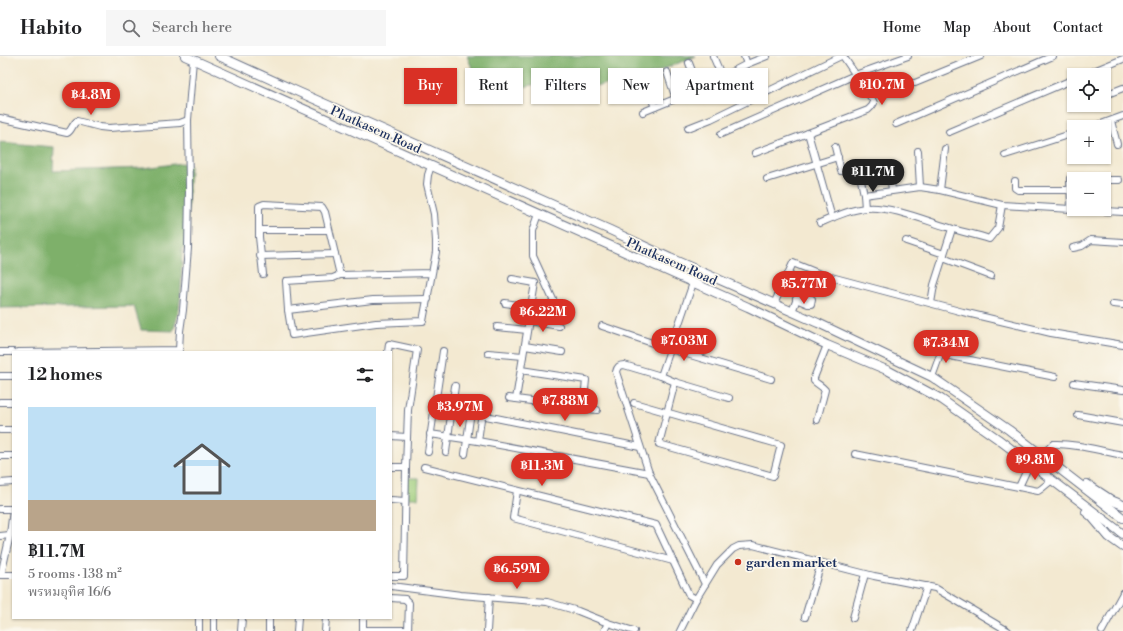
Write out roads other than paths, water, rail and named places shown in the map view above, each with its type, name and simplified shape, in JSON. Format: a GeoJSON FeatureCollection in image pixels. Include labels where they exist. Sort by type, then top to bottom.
{"type":"FeatureCollection","features":[{"type":"Feature","properties":{"kind":"highway","name":"Phatkasem Road"},"geometry":{"type":"LineString","coordinates":[[185,56],[692,284],[748,307],[827,345],[889,371],[941,399],[998,439],[1123,534]]}},
{"type":"Feature","properties":{"kind":"highway","name":"Phatkasem Road"},"geometry":{"type":"LineString","coordinates":[[219,56],[610,230],[932,377],[1009,430],[1123,518]]}},
{"type":"Feature","properties":{"kind":"highway"},"geometry":{"type":"LineString","coordinates":[[604,244],[610,230]]}},
{"type":"Feature","properties":{"kind":"highway"},"geometry":{"type":"LineString","coordinates":[[1067,474],[1074,476],[1113,501],[1123,505]]}},
{"type":"Feature","properties":{"kind":"highway"},"geometry":{"type":"LineString","coordinates":[[1068,492],[1070,499],[1092,517],[1109,537],[1123,547]]}},
{"type":"Feature","properties":{"kind":"street"},"geometry":{"type":"LineString","coordinates":[[713,56],[718,68]]}},
{"type":"Feature","properties":{"kind":"street"},"geometry":{"type":"LineString","coordinates":[[744,56],[746,64]]}},
{"type":"Feature","properties":{"kind":"street"},"geometry":{"type":"LineString","coordinates":[[739,68],[766,56]]}},
{"type":"Feature","properties":{"kind":"street"},"geometry":{"type":"LineString","coordinates":[[688,128],[712,119],[842,56],[872,99],[874,103],[872,106],[868,110],[755,153]]}},
{"type":"Feature","properties":{"kind":"street"},"geometry":{"type":"LineString","coordinates":[[721,134],[855,75],[908,56]]}},
{"type":"Feature","properties":{"kind":"street"},"geometry":{"type":"LineString","coordinates":[[895,89],[897,85],[915,83],[981,56]]}},
{"type":"Feature","properties":{"kind":"street"},"geometry":{"type":"LineString","coordinates":[[896,124],[1053,56]]}},
{"type":"Feature","properties":{"kind":"street"},"geometry":{"type":"LineString","coordinates":[[1101,68],[1123,59]]}},
{"type":"Feature","properties":{"kind":"street"},"geometry":{"type":"LineString","coordinates":[[98,351],[179,350],[188,248],[188,120],[193,60]]}},
{"type":"Feature","properties":{"kind":"street"},"geometry":{"type":"LineString","coordinates":[[689,63],[691,68]]}},
{"type":"Feature","properties":{"kind":"street"},"geometry":{"type":"LineString","coordinates":[[667,72],[671,84]]}},
{"type":"Feature","properties":{"kind":"street"},"geometry":{"type":"LineString","coordinates":[[949,132],[1067,82]]}},
{"type":"Feature","properties":{"kind":"street"},"geometry":{"type":"LineString","coordinates":[[1111,93],[1123,88]]}},
{"type":"Feature","properties":{"kind":"street"},"geometry":{"type":"LineString","coordinates":[[643,112],[671,101]]}},
{"type":"Feature","properties":{"kind":"street"},"geometry":{"type":"LineString","coordinates":[[1117,144],[1111,121],[1123,116]]}},
{"type":"Feature","properties":{"kind":"street"},"geometry":{"type":"LineString","coordinates":[[0,118],[67,133],[70,132],[77,121],[100,128],[109,128],[180,124],[188,120]]}},
{"type":"Feature","properties":{"kind":"street"},"geometry":{"type":"LineString","coordinates":[[808,133],[832,218]]}},
{"type":"Feature","properties":{"kind":"street"},"geometry":{"type":"LineString","coordinates":[[1005,155],[1067,135]]}},
{"type":"Feature","properties":{"kind":"street"},"geometry":{"type":"LineString","coordinates":[[835,147],[841,171]]}},
{"type":"Feature","properties":{"kind":"street"},"geometry":{"type":"LineString","coordinates":[[940,190],[945,149]]}},
{"type":"Feature","properties":{"kind":"street"},"geometry":{"type":"LineString","coordinates":[[918,151],[920,186]]}},
{"type":"Feature","properties":{"kind":"street"},"geometry":{"type":"LineString","coordinates":[[767,178],[838,157]]}},
{"type":"Feature","properties":{"kind":"street"},"geometry":{"type":"LineString","coordinates":[[431,166],[428,175],[428,184],[434,214],[436,252],[423,321],[376,323],[292,335],[286,282],[334,278],[340,275],[432,273]]}},
{"type":"Feature","properties":{"kind":"street"},"geometry":{"type":"LineString","coordinates":[[888,167],[892,190]]}},
{"type":"Feature","properties":{"kind":"street"},"geometry":{"type":"LineString","coordinates":[[861,180],[865,208]]}},
{"type":"Feature","properties":{"kind":"street"},"geometry":{"type":"LineString","coordinates":[[1111,180],[1119,180]]}},
{"type":"Feature","properties":{"kind":"street"},"geometry":{"type":"LineString","coordinates":[[1014,181],[1015,188],[1018,190],[1067,190]]}},
{"type":"Feature","properties":{"kind":"street"},"geometry":{"type":"LineString","coordinates":[[864,195],[920,186],[1002,205],[1067,209]]}},
{"type":"Feature","properties":{"kind":"street"},"geometry":{"type":"LineString","coordinates":[[263,274],[260,256],[259,206],[264,204],[322,206],[325,212],[340,275]]}},
{"type":"Feature","properties":{"kind":"street"},"geometry":{"type":"LineString","coordinates":[[820,223],[865,208],[888,209],[989,239],[998,228],[1002,205]]}},
{"type":"Feature","properties":{"kind":"street"},"geometry":{"type":"LineString","coordinates":[[1111,211],[1123,212]]}},
{"type":"Feature","properties":{"kind":"street"},"geometry":{"type":"LineString","coordinates":[[539,214],[533,230],[533,256],[560,315]]}},
{"type":"Feature","properties":{"kind":"street"},"geometry":{"type":"LineString","coordinates":[[931,303],[934,285],[952,229]]}},
{"type":"Feature","properties":{"kind":"street"},"geometry":{"type":"LineString","coordinates":[[260,230],[329,230]]}},
{"type":"Feature","properties":{"kind":"street"},"geometry":{"type":"LineString","coordinates":[[1073,248],[1082,246],[1091,240],[1123,242]]}},
{"type":"Feature","properties":{"kind":"street"},"geometry":{"type":"LineString","coordinates":[[906,241],[991,276]]}},
{"type":"Feature","properties":{"kind":"street"},"geometry":{"type":"LineString","coordinates":[[260,256],[335,254]]}},
{"type":"Feature","properties":{"kind":"street"},"geometry":{"type":"LineString","coordinates":[[774,304],[793,263],[820,274],[1051,333],[1123,345]]}},
{"type":"Feature","properties":{"kind":"street"},"geometry":{"type":"LineString","coordinates":[[512,279],[535,283],[516,399]]}},
{"type":"Feature","properties":{"kind":"street"},"geometry":{"type":"LineString","coordinates":[[661,376],[692,284]]}},
{"type":"Feature","properties":{"kind":"street"},"geometry":{"type":"LineString","coordinates":[[534,291],[548,288]]}},
{"type":"Feature","properties":{"kind":"street"},"geometry":{"type":"LineString","coordinates":[[792,312],[796,300],[802,294],[812,300],[811,304],[808,304],[796,300]]}},
{"type":"Feature","properties":{"kind":"street"},"geometry":{"type":"LineString","coordinates":[[288,310],[373,300],[428,299]]}},
{"type":"Feature","properties":{"kind":"street"},"geometry":{"type":"LineString","coordinates":[[505,303],[531,307]]}},
{"type":"Feature","properties":{"kind":"street"},"geometry":{"type":"LineString","coordinates":[[1113,304],[1123,305]]}},
{"type":"Feature","properties":{"kind":"street"},"geometry":{"type":"LineString","coordinates":[[529,321],[559,326]]}},
{"type":"Feature","properties":{"kind":"street"},"geometry":{"type":"LineString","coordinates":[[497,326],[527,330]]}},
{"type":"Feature","properties":{"kind":"street"},"geometry":{"type":"LineString","coordinates":[[602,326],[670,349],[771,379]]}},
{"type":"Feature","properties":{"kind":"street"},"geometry":{"type":"LineString","coordinates":[[388,351],[389,344],[417,350],[408,410],[404,576],[392,576]]}},
{"type":"Feature","properties":{"kind":"street"},"geometry":{"type":"LineString","coordinates":[[932,377],[944,344]]}},
{"type":"Feature","properties":{"kind":"street"},"geometry":{"type":"LineString","coordinates":[[818,420],[825,390],[814,381],[814,378],[827,345]]}},
{"type":"Feature","properties":{"kind":"street"},"geometry":{"type":"LineString","coordinates":[[525,346],[562,352]]}},
{"type":"Feature","properties":{"kind":"street"},"geometry":{"type":"LineString","coordinates":[[428,452],[443,351]]}},
{"type":"Feature","properties":{"kind":"street"},"geometry":{"type":"LineString","coordinates":[[0,352],[12,352]]}},
{"type":"Feature","properties":{"kind":"street"},"geometry":{"type":"LineString","coordinates":[[488,353],[523,356]]}},
{"type":"Feature","properties":{"kind":"street"},"geometry":{"type":"LineString","coordinates":[[940,354],[1055,377]]}},
{"type":"Feature","properties":{"kind":"street"},"geometry":{"type":"LineString","coordinates":[[705,584],[649,473],[616,372],[620,365],[627,365],[675,382],[729,398]]}},
{"type":"Feature","properties":{"kind":"street"},"geometry":{"type":"LineString","coordinates":[[521,370],[586,380],[583,408]]}},
{"type":"Feature","properties":{"kind":"street"},"geometry":{"type":"LineString","coordinates":[[0,376],[12,376]]}},
{"type":"Feature","properties":{"kind":"street"},"geometry":{"type":"LineString","coordinates":[[634,402],[668,412],[781,445],[773,476],[659,444],[668,412],[675,382]]}},
{"type":"Feature","properties":{"kind":"street"},"geometry":{"type":"LineString","coordinates":[[1074,383],[1123,390]]}},
{"type":"Feature","properties":{"kind":"street"},"geometry":{"type":"LineString","coordinates":[[446,452],[455,386]]}},
{"type":"Feature","properties":{"kind":"street"},"geometry":{"type":"LineString","coordinates":[[509,398],[597,410]]}},
{"type":"Feature","properties":{"kind":"street"},"geometry":{"type":"LineString","coordinates":[[0,402],[12,402]]}},
{"type":"Feature","properties":{"kind":"street"},"geometry":{"type":"LineString","coordinates":[[465,454],[472,404]]}},
{"type":"Feature","properties":{"kind":"street"},"geometry":{"type":"LineString","coordinates":[[1078,415],[1123,423]]}},
{"type":"Feature","properties":{"kind":"street"},"geometry":{"type":"LineString","coordinates":[[478,441],[481,419],[484,416],[640,447]]}},
{"type":"Feature","properties":{"kind":"street"},"geometry":{"type":"LineString","coordinates":[[0,430],[12,430]]}},
{"type":"Feature","properties":{"kind":"street"},"geometry":{"type":"LineString","coordinates":[[430,434],[467,439],[649,473]]}},
{"type":"Feature","properties":{"kind":"street"},"geometry":{"type":"LineString","coordinates":[[392,436],[407,437]]}},
{"type":"Feature","properties":{"kind":"street"},"geometry":{"type":"LineString","coordinates":[[1042,455],[1053,444],[1075,445],[1123,455]]}},
{"type":"Feature","properties":{"kind":"street"},"geometry":{"type":"LineString","coordinates":[[855,454],[1038,491],[1052,480]]}},
{"type":"Feature","properties":{"kind":"street"},"geometry":{"type":"LineString","coordinates":[[0,456],[12,456]]}},
{"type":"Feature","properties":{"kind":"street"},"geometry":{"type":"LineString","coordinates":[[1019,487],[1030,463]]}},
{"type":"Feature","properties":{"kind":"street"},"geometry":{"type":"LineString","coordinates":[[392,467],[406,467]]}},
{"type":"Feature","properties":{"kind":"street"},"geometry":{"type":"LineString","coordinates":[[424,467],[552,498],[656,526],[689,595],[696,598]]}},
{"type":"Feature","properties":{"kind":"street"},"geometry":{"type":"LineString","coordinates":[[0,483],[12,482]]}},
{"type":"Feature","properties":{"kind":"street"},"geometry":{"type":"LineString","coordinates":[[518,491],[513,518],[673,561]]}},
{"type":"Feature","properties":{"kind":"street"},"geometry":{"type":"LineString","coordinates":[[392,500],[405,501]]}},
{"type":"Feature","properties":{"kind":"street"},"geometry":{"type":"LineString","coordinates":[[0,509],[12,509]]}},
{"type":"Feature","properties":{"kind":"street"},"geometry":{"type":"LineString","coordinates":[[12,518],[10,535],[2,561],[0,575],[12,575]]}},
{"type":"Feature","properties":{"kind":"street"},"geometry":{"type":"LineString","coordinates":[[0,536],[10,535]]}},
{"type":"Feature","properties":{"kind":"street"},"geometry":{"type":"LineString","coordinates":[[680,631],[696,598],[717,565],[733,549],[739,546],[753,545],[865,574],[935,588],[1008,631]]}},
{"type":"Feature","properties":{"kind":"street"},"geometry":{"type":"LineString","coordinates":[[805,617],[821,563]]}},
{"type":"Feature","properties":{"kind":"street"},"geometry":{"type":"LineString","coordinates":[[853,618],[865,574]]}},
{"type":"Feature","properties":{"kind":"street"},"geometry":{"type":"LineString","coordinates":[[392,586],[489,598],[547,602],[578,611],[608,623],[634,631]]}},
{"type":"Feature","properties":{"kind":"street"},"geometry":{"type":"LineString","coordinates":[[912,631],[927,586]]}},
{"type":"Feature","properties":{"kind":"street"},"geometry":{"type":"LineString","coordinates":[[1102,631],[1123,593]]}},
{"type":"Feature","properties":{"kind":"street"},"geometry":{"type":"LineString","coordinates":[[363,619],[363,630],[408,631],[409,602],[405,598],[392,598]]}},
{"type":"Feature","properties":{"kind":"street"},"geometry":{"type":"LineString","coordinates":[[487,631],[489,598]]}},
{"type":"Feature","properties":{"kind":"street"},"geometry":{"type":"LineString","coordinates":[[199,619],[199,631]]}},
{"type":"Feature","properties":{"kind":"street"},"geometry":{"type":"LineString","coordinates":[[214,619],[214,631]]}},
{"type":"Feature","properties":{"kind":"street"},"geometry":{"type":"LineString","coordinates":[[241,631],[242,619]]}},
{"type":"Feature","properties":{"kind":"street"},"geometry":{"type":"LineString","coordinates":[[269,619],[269,631]]}},
{"type":"Feature","properties":{"kind":"street"},"geometry":{"type":"LineString","coordinates":[[297,631],[298,619]]}},
{"type":"Feature","properties":{"kind":"street"},"geometry":{"type":"LineString","coordinates":[[325,631],[326,619]]}},
{"type":"Feature","properties":{"kind":"street"},"geometry":{"type":"LineString","coordinates":[[604,631],[608,623]]}},
{"type":"Feature","properties":{"kind":"place","name":"garden market"},"geometry":{"type":"Point","coordinates":[738,562]}}]}
